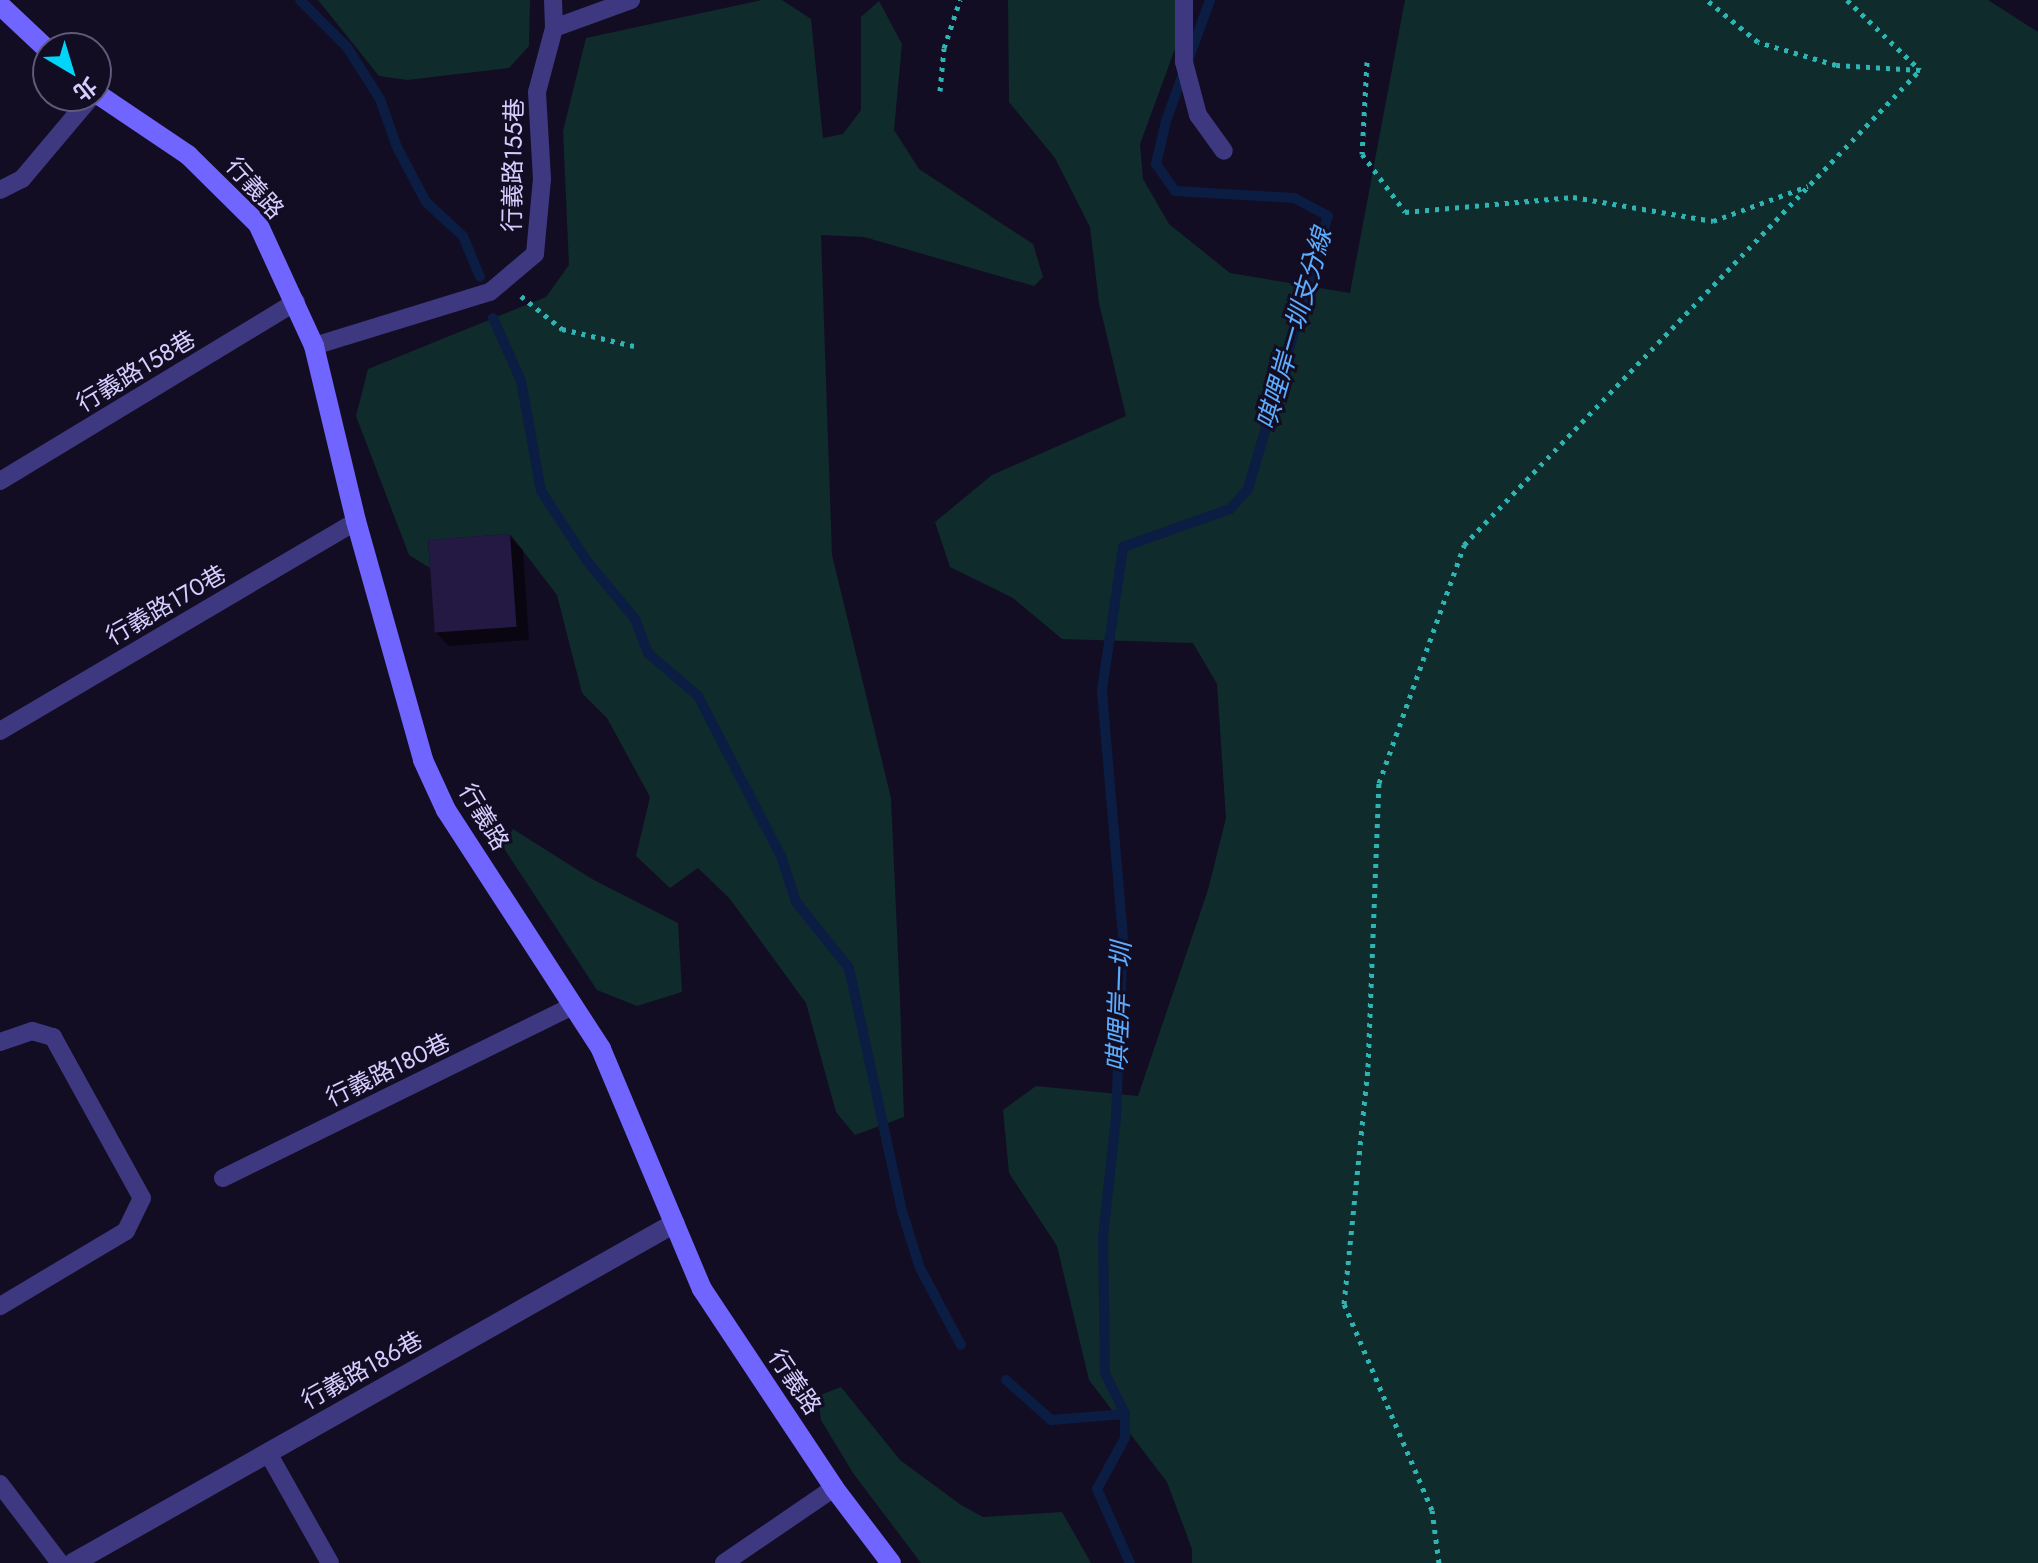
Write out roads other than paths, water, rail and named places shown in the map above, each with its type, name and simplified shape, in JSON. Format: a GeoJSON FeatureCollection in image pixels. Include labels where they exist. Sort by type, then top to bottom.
{"type":"FeatureCollection","features":[{"type":"Feature","properties":{"kind":"street"},"geometry":{"type":"LineString","coordinates":[[0,5],[32,35]]}},
{"type":"Feature","properties":{"kind":"street","name":"行義路"},"geometry":{"type":"LineString","coordinates":[[112,106],[188,155],[258,224],[314,346],[356,521],[423,760],[446,810],[601,1049],[702,1289],[834,1488],[891,1563]]}},
{"type":"Feature","properties":{"kind":"street","name":"行義路186巷"},"geometry":{"type":"LineString","coordinates":[[73,1563],[675,1223]]}},
{"type":"Feature","properties":{"kind":"lane","name":"行義路155巷"},"geometry":{"type":"LineString","coordinates":[[314,346],[490,292],[507,281],[535,254],[542,179],[537,92],[554,28],[553,0]]}},
{"type":"Feature","properties":{"kind":"lane"},"geometry":{"type":"LineString","coordinates":[[554,28],[631,0]]}},
{"type":"Feature","properties":{"kind":"lane"},"geometry":{"type":"LineString","coordinates":[[1184,0],[1184,62],[1198,115],[1224,151]]}},
{"type":"Feature","properties":{"kind":"lane"},"geometry":{"type":"LineString","coordinates":[[0,190],[22,179],[79,112]]}},
{"type":"Feature","properties":{"kind":"lane","name":"行義路158巷"},"geometry":{"type":"LineString","coordinates":[[0,481],[296,302]]}},
{"type":"Feature","properties":{"kind":"lane","name":"行義路170巷"},"geometry":{"type":"LineString","coordinates":[[0,731],[356,521]]}},
{"type":"Feature","properties":{"kind":"lane","name":"行義路180巷"},"geometry":{"type":"LineString","coordinates":[[223,1178],[574,1005]]}},
{"type":"Feature","properties":{"kind":"lane"},"geometry":{"type":"LineString","coordinates":[[0,1042],[32,1031],[53,1037],[142,1198],[126,1231],[0,1306]]}},
{"type":"Feature","properties":{"kind":"lane"},"geometry":{"type":"LineString","coordinates":[[268,1453],[330,1563]]}},
{"type":"Feature","properties":{"kind":"lane"},"geometry":{"type":"LineString","coordinates":[[0,1484],[60,1563]]}},
{"type":"Feature","properties":{"kind":"lane"},"geometry":{"type":"LineString","coordinates":[[724,1563],[834,1488]]}},
{"type":"Feature","properties":{"kind":"waterway"},"geometry":{"type":"LineString","coordinates":[[300,0],[347,47],[380,99],[397,147],[426,202],[463,236],[480,277]]}},
{"type":"Feature","properties":{"kind":"waterway","name":"唭哩岸一圳"},"geometry":{"type":"LineString","coordinates":[[1130,1563],[1097,1489],[1125,1438],[1125,1414],[1105,1373],[1103,1237],[1116,1118],[1123,937],[1102,690],[1123,547],[1230,509],[1248,489],[1328,216],[1294,198],[1175,191],[1156,164],[1166,121],[1210,0]]}},
{"type":"Feature","properties":{"kind":"waterway"},"geometry":{"type":"LineString","coordinates":[[493,318],[521,381],[541,491],[587,561],[635,619],[648,653],[698,696],[781,856],[796,902],[849,968],[902,1211],[920,1268],[961,1345]]}},
{"type":"Feature","properties":{"kind":"waterway"},"geometry":{"type":"LineString","coordinates":[[1006,1380],[1051,1420],[1125,1414]]}},
{"type":"Feature","properties":{"kind":"water label","name":"唭哩岸一圳支分線"},"geometry":{"type":"Point","coordinates":[1295,329]}}]}
